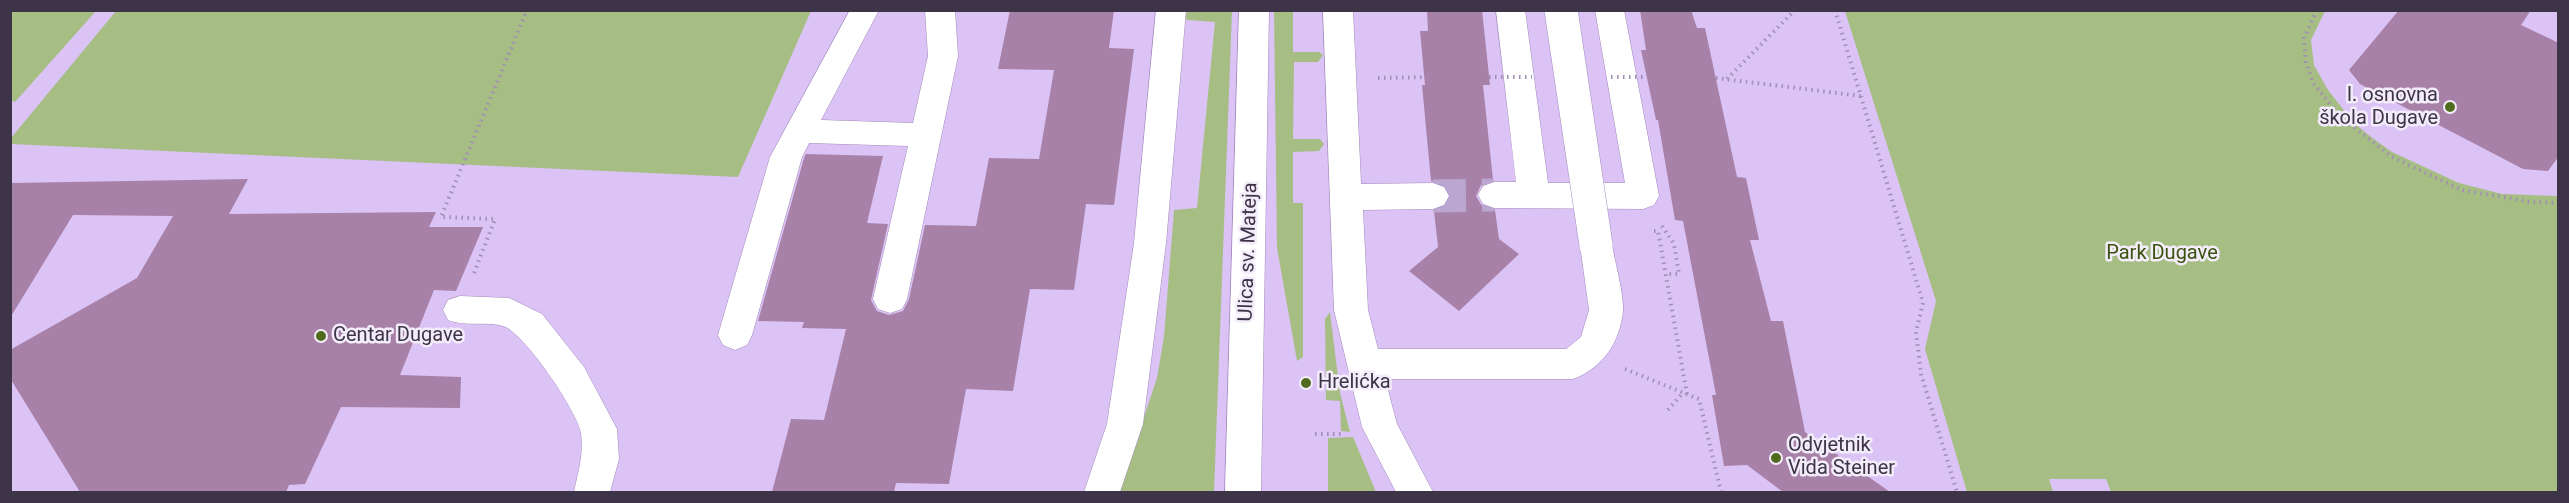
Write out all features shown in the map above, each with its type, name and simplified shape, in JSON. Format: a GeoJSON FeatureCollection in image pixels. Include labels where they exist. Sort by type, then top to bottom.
{"type":"FeatureCollection","features":[{"type":"Feature","properties":{"kind":"street"},"geometry":{"type":"LineString","coordinates":[[735,334],[786,157],[865,10]]}},
{"type":"Feature","properties":{"kind":"street"},"geometry":{"type":"LineString","coordinates":[[890,300],[943,56],[940,10]]}},
{"type":"Feature","properties":{"kind":"street"},"geometry":{"type":"LineString","coordinates":[[1102,492],[1127,412],[1150,243],[1171,10]]}},
{"type":"Feature","properties":{"kind":"street","name":"Ulica sv. Mateja"},"geometry":{"type":"LineString","coordinates":[[1243,492],[1254,10]]}},
{"type":"Feature","properties":{"kind":"street"},"geometry":{"type":"LineString","coordinates":[[1338,10],[1351,310],[1380,427],[1414,492]]}},
{"type":"Feature","properties":{"kind":"street"},"geometry":{"type":"LineString","coordinates":[[1510,10],[1534,196]]}},
{"type":"Feature","properties":{"kind":"street"},"geometry":{"type":"LineString","coordinates":[[1364,364],[1573,364],[1596,345],[1606,310],[1561,10]]}},
{"type":"Feature","properties":{"kind":"street"},"geometry":{"type":"LineString","coordinates":[[1494,195],[1643,196],[1610,10]]}},
{"type":"Feature","properties":{"kind":"street"},"geometry":{"type":"LineString","coordinates":[[800,131],[926,135]]}},
{"type":"Feature","properties":{"kind":"street"},"geometry":{"type":"LineString","coordinates":[[1346,197],[1432,196]]}},
{"type":"Feature","properties":{"kind":"street"},"geometry":{"type":"LineString","coordinates":[[460,310],[509,312],[530,324],[572,378],[599,429],[601,459],[592,492]]}},
{"type":"Feature","properties":{"kind":"path"},"geometry":{"type":"LineString","coordinates":[[460,310],[495,219],[441,218],[527,10]]}},
{"type":"Feature","properties":{"kind":"path"},"geometry":{"type":"LineString","coordinates":[[1727,79],[1795,10]]}},
{"type":"Feature","properties":{"kind":"path"},"geometry":{"type":"LineString","coordinates":[[1835,10],[1923,303],[1916,332],[1921,374],[1957,492]]}},
{"type":"Feature","properties":{"kind":"path"},"geometry":{"type":"LineString","coordinates":[[2318,10],[2304,38],[2306,62],[2313,83],[2340,116],[2392,157],[2462,190],[2531,202],[2559,203]]}},
{"type":"Feature","properties":{"kind":"path"},"geometry":{"type":"LineString","coordinates":[[1367,78],[1431,77]]}},
{"type":"Feature","properties":{"kind":"path"},"geometry":{"type":"LineString","coordinates":[[1716,78],[1861,96]]}},
{"type":"Feature","properties":{"kind":"path"},"geometry":{"type":"LineString","coordinates":[[1661,244],[1685,393]]}},
{"type":"Feature","properties":{"kind":"path"},"geometry":{"type":"LineString","coordinates":[[1667,274],[1679,274],[1674,244]]}},
{"type":"Feature","properties":{"kind":"path"},"geometry":{"type":"LineString","coordinates":[[1620,368],[1699,399],[1721,492]]}},
{"type":"Feature","properties":{"kind":"path"},"geometry":{"type":"LineString","coordinates":[[1668,410],[1685,393]]}},
{"type":"Feature","properties":{"kind":"green space"},"geometry":{"type":"Polygon","coordinates":[[[11,10],[96,11],[15,102],[11,100],[11,10]]]}},
{"type":"Feature","properties":{"kind":"green space"},"geometry":{"type":"Polygon","coordinates":[[[1188,10],[1232,11],[1214,492],[1119,492],[1157,378],[1164,337],[1174,210],[1197,208],[1215,22],[1187,20],[1185,17],[1188,10]]]}},
{"type":"Feature","properties":{"kind":"green space"},"geometry":{"type":"Polygon","coordinates":[[[116,11],[811,11],[738,177],[11,144],[11,138],[116,11]]]}},
{"type":"Feature","properties":{"kind":"green space"},"geometry":{"type":"Polygon","coordinates":[[[1274,11],[1293,11],[1293,52],[1319,52],[1323,55],[1318,62],[1294,62],[1293,139],[1320,139],[1324,144],[1319,151],[1293,152],[1293,203],[1303,203],[1303,357],[1297,361],[1277,248],[1274,11]]]}},
{"type":"Feature","properties":{"kind":"green space","name":"Park Dugave"},"geometry":{"type":"Polygon","coordinates":[[[1845,11],[2325,11],[2311,40],[2314,65],[2328,90],[2354,123],[2371,137],[2392,152],[2459,183],[2502,194],[2558,196],[2558,492],[2111,492],[2106,479],[2049,479],[2053,492],[1967,492],[1925,349],[1936,301],[1845,11]]]}},
{"type":"Feature","properties":{"kind":"green space"},"geometry":{"type":"Polygon","coordinates":[[[1330,312],[1340,393],[1350,432],[1341,431],[1340,401],[1326,400],[1325,319],[1330,312]]]}},
{"type":"Feature","properties":{"kind":"green space"},"geometry":{"type":"Polygon","coordinates":[[[1353,437],[1376,492],[1328,492],[1328,438],[1353,437]]]}},
{"type":"Feature","properties":{"kind":"building"},"geometry":{"type":"Polygon","coordinates":[[[1010,10],[1114,10],[1109,48],[1134,49],[1114,205],[1086,204],[1074,290],[1030,289],[1013,391],[966,389],[949,484],[896,483],[894,492],[772,492],[791,419],[824,420],[846,329],[802,328],[804,322],[758,321],[804,158],[806,154],[883,156],[867,223],[888,224],[871,300],[877,311],[889,315],[903,311],[909,299],[925,225],[976,226],[989,158],[1039,159],[1054,70],[998,69],[1010,10]]]}},
{"type":"Feature","properties":{"kind":"building"},"geometry":{"type":"Polygon","coordinates":[[[1427,10],[1482,10],[1490,85],[1483,85],[1493,180],[1481,185],[1476,196],[1482,206],[1495,210],[1499,239],[1519,254],[1459,311],[1409,271],[1438,247],[1434,211],[1445,207],[1451,197],[1445,185],[1431,181],[1422,85],[1425,85],[1420,31],[1428,31],[1427,10]]]}},
{"type":"Feature","properties":{"kind":"building"},"geometry":{"type":"Polygon","coordinates":[[[1640,10],[1691,10],[1697,28],[1705,28],[1737,177],[1746,178],[1759,240],[1750,240],[1771,321],[1783,321],[1805,432],[1890,492],[1783,492],[1747,465],[1724,466],[1712,395],[1716,395],[1683,221],[1675,220],[1658,120],[1656,120],[1641,50],[1646,50],[1640,10]]]}},
{"type":"Feature","properties":{"kind":"building","name":"I. osnovna škola Dugave"},"geometry":{"type":"Polygon","coordinates":[[[2399,10],[2531,10],[2521,25],[2559,43],[2559,156],[2548,171],[2523,169],[2360,84],[2349,70],[2399,10]]]}},
{"type":"Feature","properties":{"kind":"building","name":"Centar Dugave"},"geometry":{"type":"Polygon","coordinates":[[[248,179],[229,214],[436,212],[429,227],[483,227],[456,291],[434,290],[400,375],[461,377],[460,408],[341,407],[305,484],[289,485],[286,492],[80,492],[10,378],[10,350],[137,278],[173,216],[73,215],[10,318],[10,183],[248,179]]]}},
{"type":"Feature","properties":{"kind":"tunnel"},"geometry":{"type":"LineString","coordinates":[[1433,196],[1494,195]]}},
{"type":"Feature","properties":{"kind":"place","name":"I. osnovna škola Dugave"},"geometry":{"type":"Point","coordinates":[2450,107]}},
{"type":"Feature","properties":{"kind":"place","name":"Centar Dugave"},"geometry":{"type":"Point","coordinates":[321,336]}},
{"type":"Feature","properties":{"kind":"place","name":"Hrelićka"},"geometry":{"type":"Point","coordinates":[1306,383]}},
{"type":"Feature","properties":{"kind":"place","name":"Odvjetnik Vida Steiner"},"geometry":{"type":"Point","coordinates":[1776,458]}}]}
